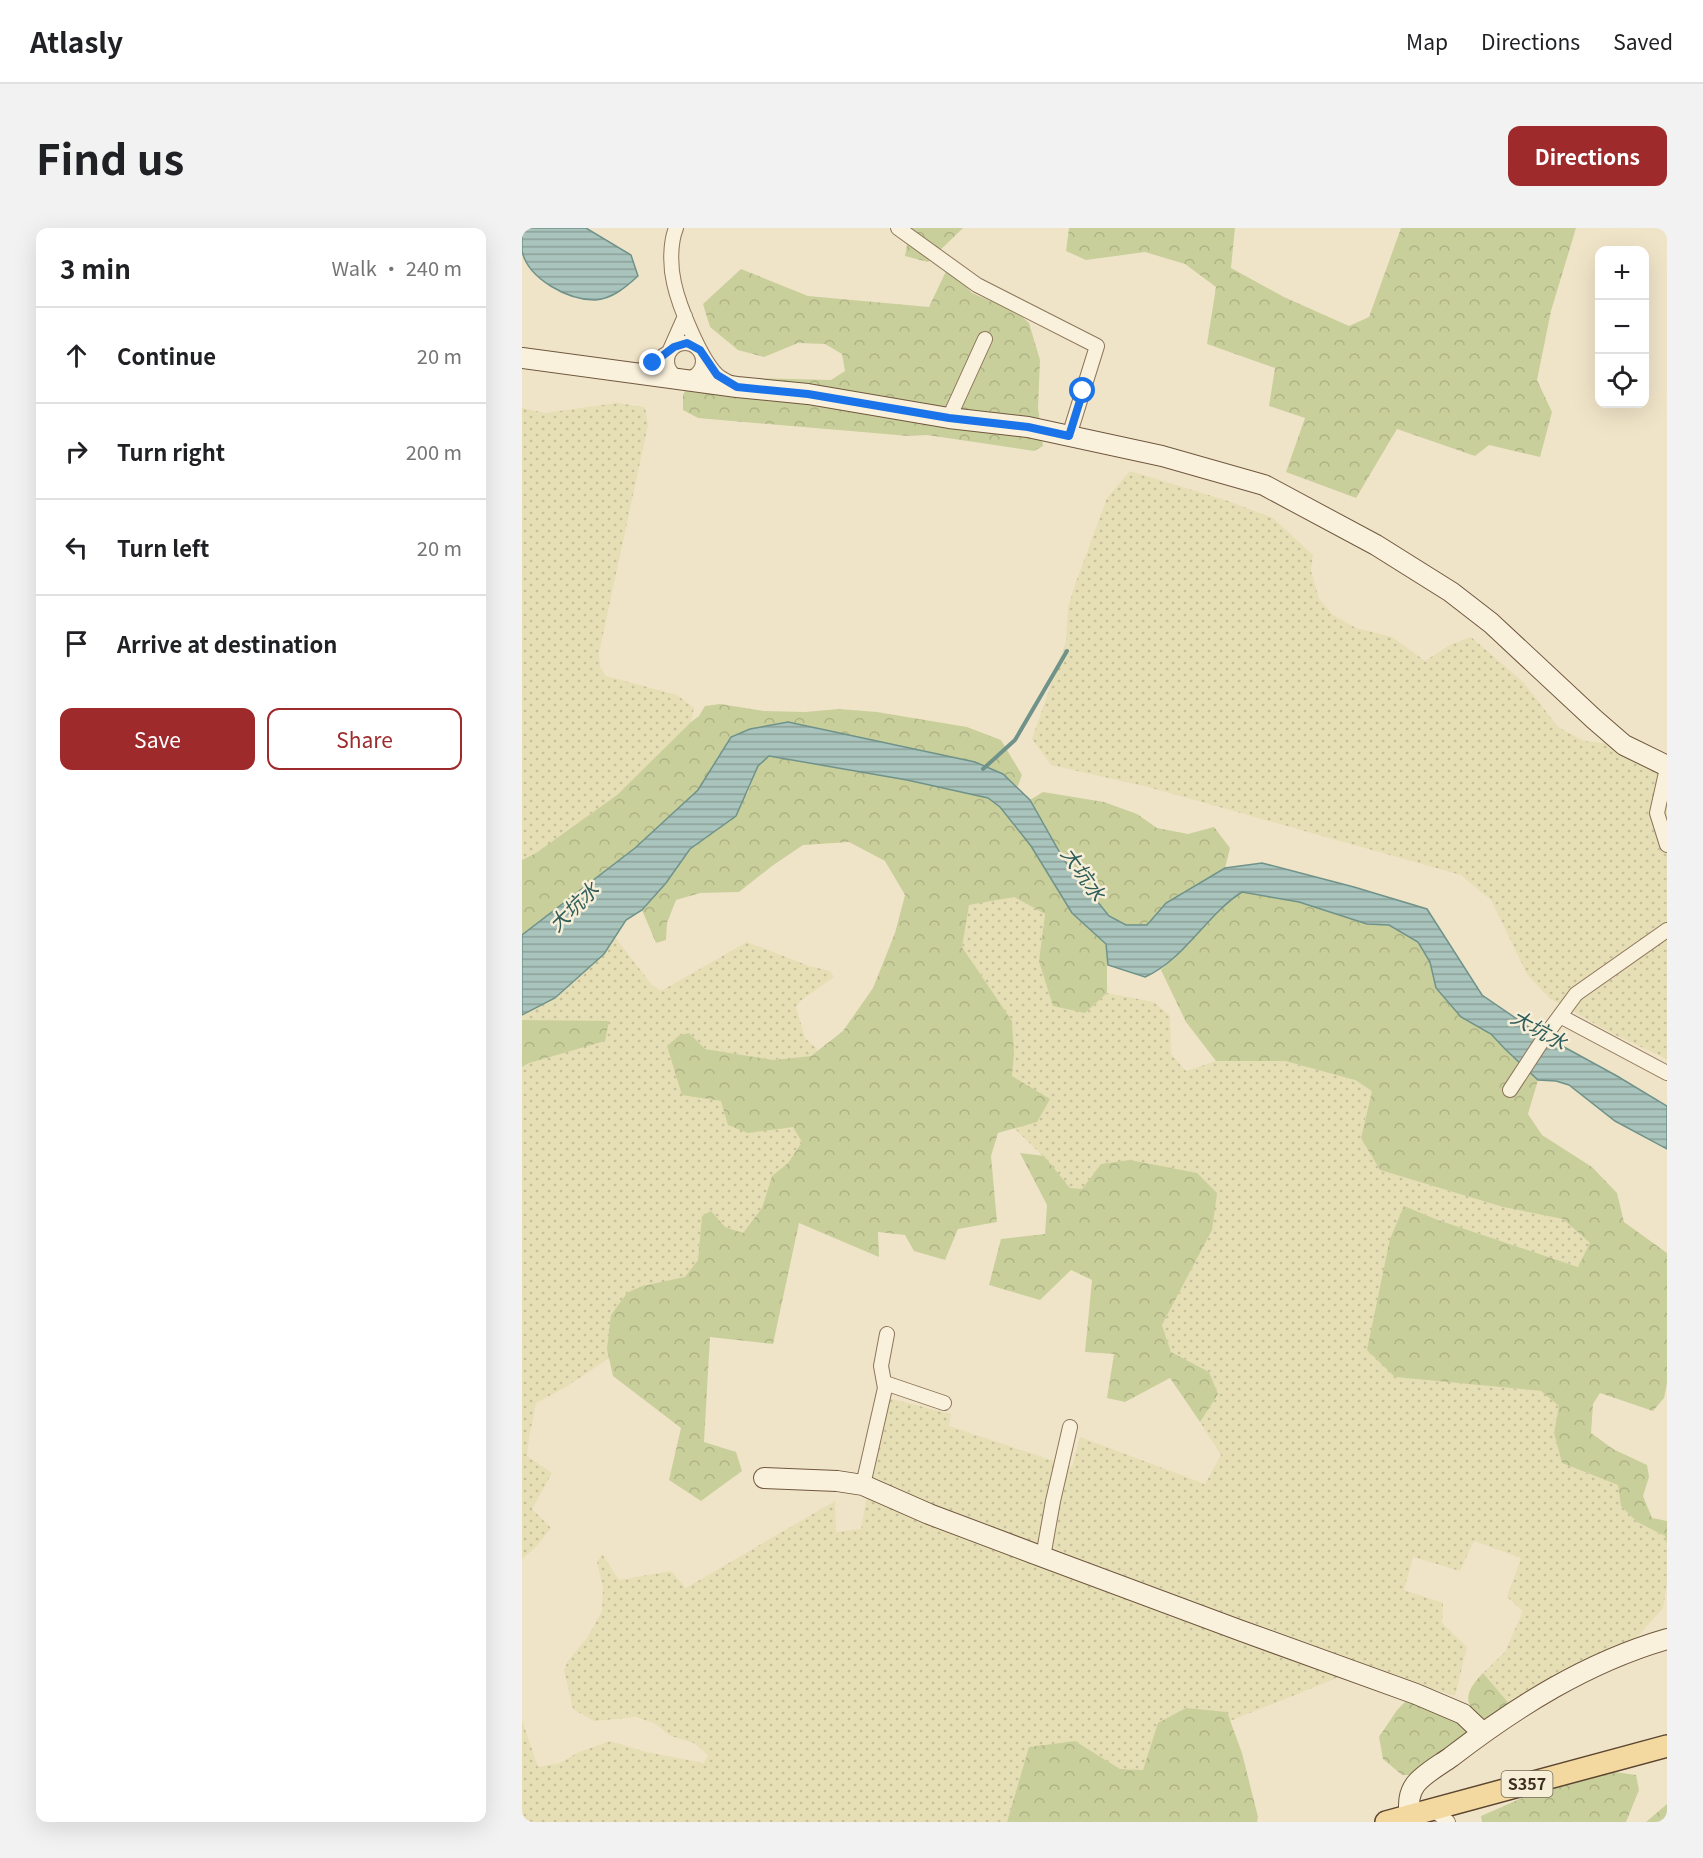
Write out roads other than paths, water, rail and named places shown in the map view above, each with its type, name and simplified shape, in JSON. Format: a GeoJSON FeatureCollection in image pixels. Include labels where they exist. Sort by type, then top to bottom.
{"type":"FeatureCollection","features":[{"type":"Feature","properties":{"kind":"main road","name":"S357"},"geometry":{"type":"LineString","coordinates":[[1386,1822],[1409,1816],[1441,1816],[1667,1746]]}},
{"type":"Feature","properties":{"kind":"street"},"geometry":{"type":"LineString","coordinates":[[676,228],[672,239],[674,282],[685,316],[703,356],[702,370],[691,379],[683,379],[671,373],[667,359],[685,316]]}},
{"type":"Feature","properties":{"kind":"street"},"geometry":{"type":"LineString","coordinates":[[901,229],[977,285],[1097,346],[1069,436]]}},
{"type":"Feature","properties":{"kind":"street"},"geometry":{"type":"LineString","coordinates":[[949,418],[985,339]]}},
{"type":"Feature","properties":{"kind":"street"},"geometry":{"type":"LineString","coordinates":[[637,373],[680,344],[687,343],[700,350],[717,375],[737,387]]}},
{"type":"Feature","properties":{"kind":"street"},"geometry":{"type":"LineString","coordinates":[[522,358],[737,387],[808,394],[949,418],[1028,427],[1162,456],[1264,485],[1376,544],[1451,592],[1491,623],[1624,745],[1667,767],[1657,813],[1667,845]]}},
{"type":"Feature","properties":{"kind":"street"},"geometry":{"type":"LineString","coordinates":[[1510,1090],[1576,994],[1667,930]]}},
{"type":"Feature","properties":{"kind":"street"},"geometry":{"type":"LineString","coordinates":[[1560,1016],[1667,1073]]}},
{"type":"Feature","properties":{"kind":"street"},"geometry":{"type":"LineString","coordinates":[[863,1485],[885,1388],[881,1366],[887,1334]]}},
{"type":"Feature","properties":{"kind":"street"},"geometry":{"type":"LineString","coordinates":[[885,1383],[944,1403]]}},
{"type":"Feature","properties":{"kind":"street"},"geometry":{"type":"LineString","coordinates":[[1043,1557],[1070,1427]]}},
{"type":"Feature","properties":{"kind":"street"},"geometry":{"type":"LineString","coordinates":[[764,1478],[837,1481],[863,1485],[929,1514],[1416,1694],[1463,1714],[1483,1733]]}},
{"type":"Feature","properties":{"kind":"street"},"geometry":{"type":"LineString","coordinates":[[1409,1816],[1408,1797],[1416,1784],[1483,1733],[1571,1676],[1667,1638]]}},
{"type":"Feature","properties":{"kind":"water"},"geometry":{"type":"Polygon","coordinates":[[[522,228],[586,228],[631,255],[638,276],[618,292],[601,299],[584,299],[562,292],[541,279],[526,261],[522,251],[522,228]]]}},
{"type":"Feature","properties":{"kind":"water","name":"大坑水"},"geometry":{"type":"Polygon","coordinates":[[[788,722],[975,762],[1003,774],[1030,800],[1064,860],[1109,916],[1126,925],[1147,925],[1166,903],[1225,868],[1262,863],[1427,909],[1482,995],[1533,1030],[1667,1106],[1667,1149],[1615,1121],[1569,1085],[1556,1081],[1538,1080],[1491,1034],[1461,1017],[1436,988],[1430,962],[1418,942],[1389,925],[1367,924],[1299,902],[1242,892],[1217,912],[1172,959],[1145,977],[1108,965],[1106,944],[1072,913],[1031,846],[1000,807],[988,798],[907,780],[769,756],[758,766],[736,816],[690,849],[666,883],[642,910],[626,920],[604,954],[555,998],[522,1015],[522,935],[635,848],[698,790],[731,737],[750,729],[788,722]]]}},
{"type":"Feature","properties":{"kind":"waterway"},"geometry":{"type":"LineString","coordinates":[[983,769],[1015,740],[1067,651]]}}]}
